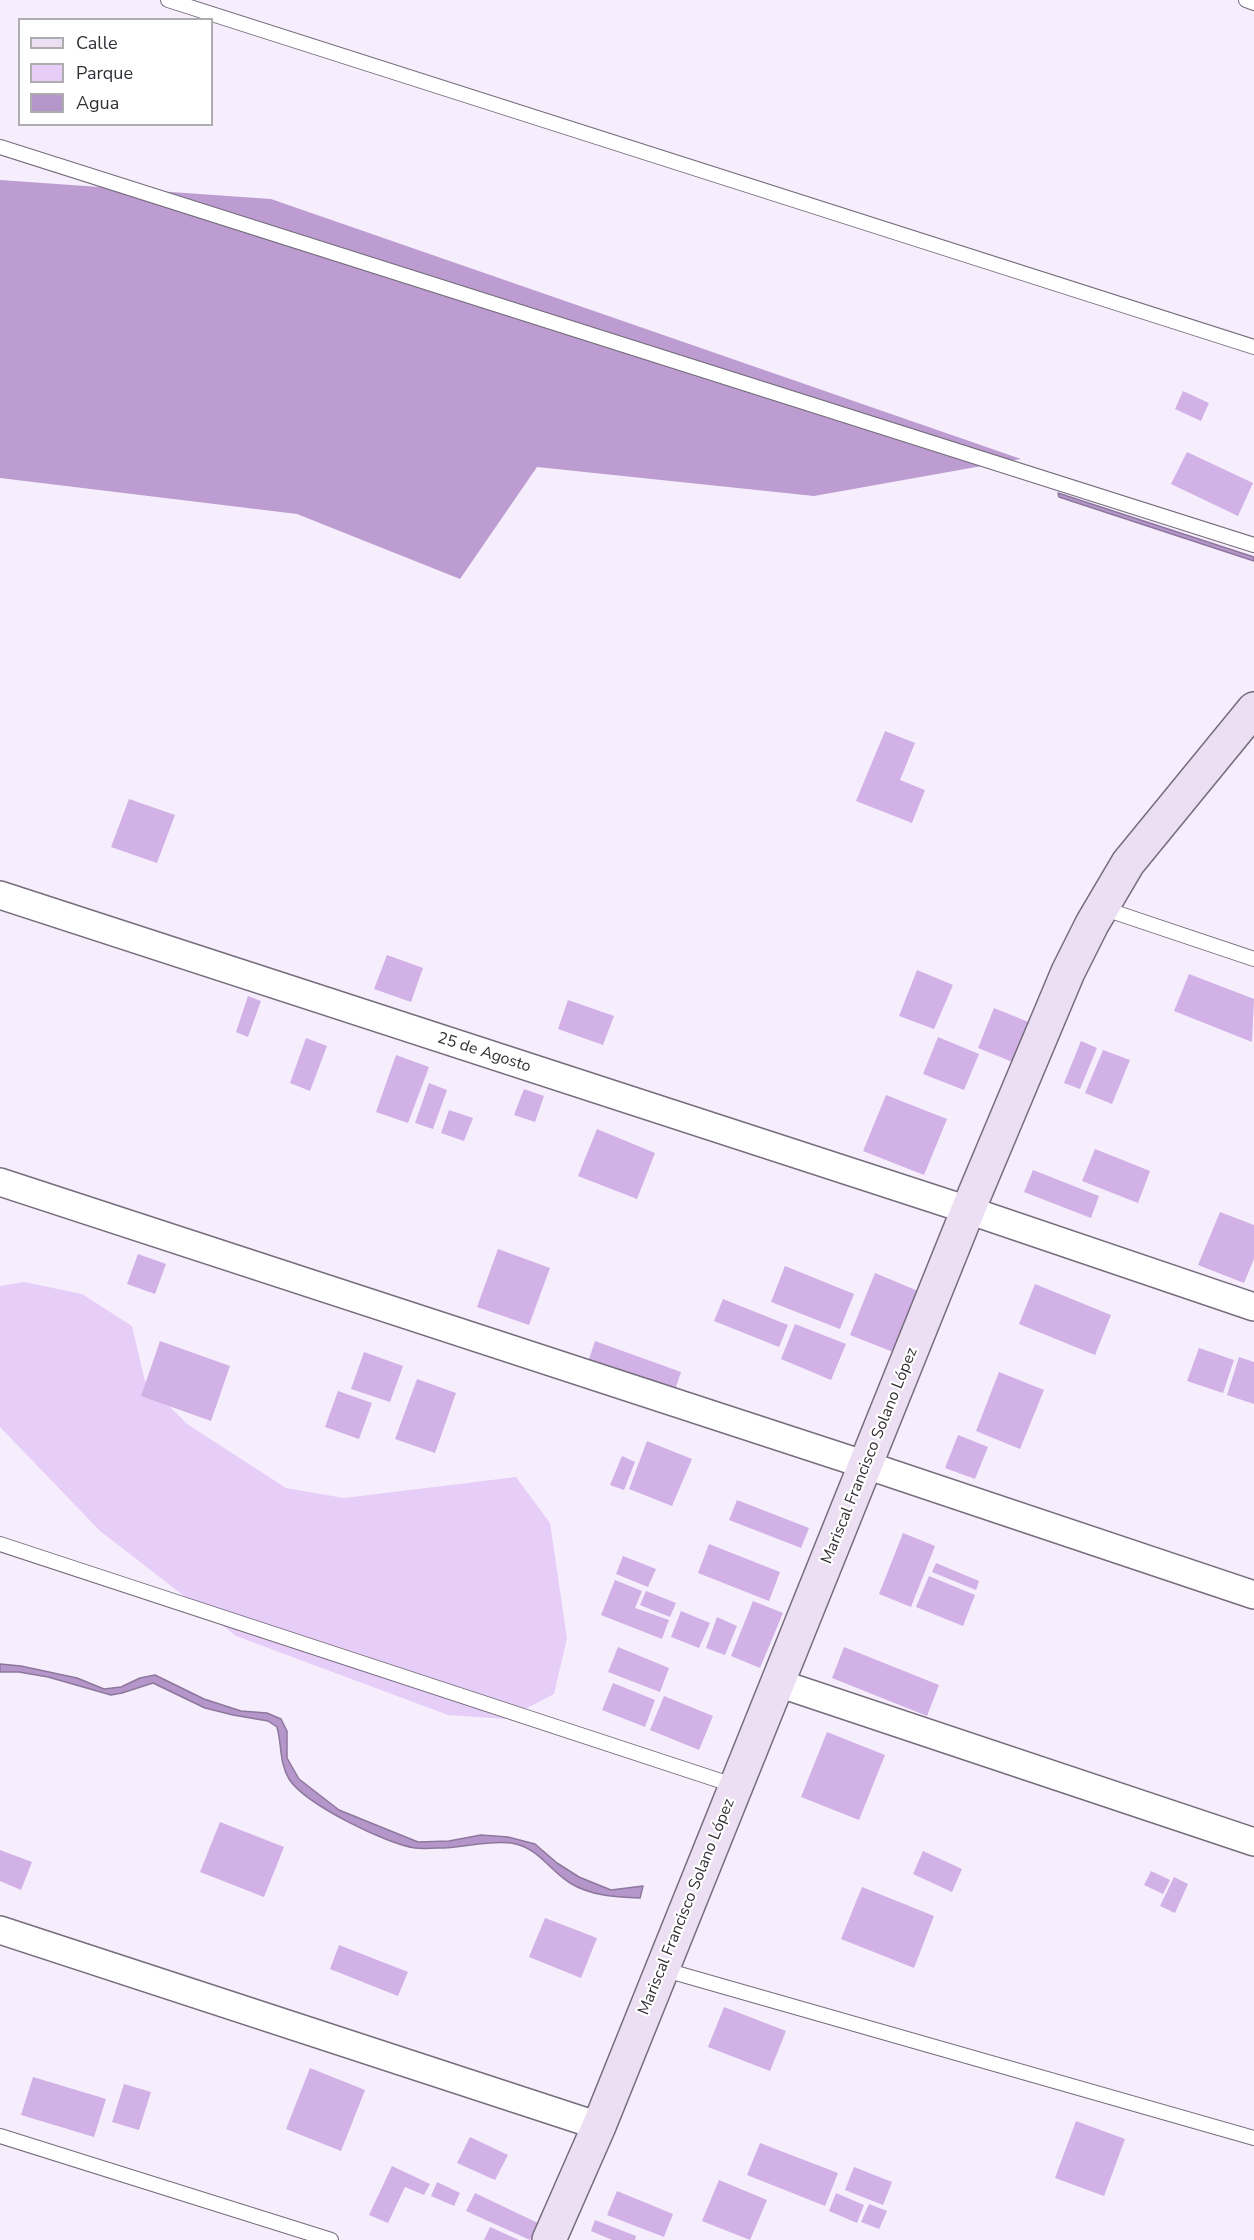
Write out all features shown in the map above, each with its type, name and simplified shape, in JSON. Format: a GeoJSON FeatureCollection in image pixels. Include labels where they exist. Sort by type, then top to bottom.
{"type":"FeatureCollection","features":[{"type":"Feature","properties":{"kind":"main road","name":"Mariscal Francisco Solano López"},"geometry":{"type":"LineString","coordinates":[[549,2240],[737,1786],[968,1210],[1068,972],[1101,907],[1128,863],[1254,709]]}},
{"type":"Feature","properties":{"kind":"street","name":"25 de Agosto"},"geometry":{"type":"LineString","coordinates":[[0,895],[968,1210],[1254,1307]]}},
{"type":"Feature","properties":{"kind":"street"},"geometry":{"type":"LineString","coordinates":[[0,1182],[866,1465],[1254,1595]]}},
{"type":"Feature","properties":{"kind":"street"},"geometry":{"type":"LineString","coordinates":[[778,1683],[1254,1842]]}},
{"type":"Feature","properties":{"kind":"street"},"geometry":{"type":"LineString","coordinates":[[0,1930],[598,2126]]}},
{"type":"Feature","properties":{"kind":"lane"},"geometry":{"type":"LineString","coordinates":[[168,0],[1254,347]]}},
{"type":"Feature","properties":{"kind":"lane"},"geometry":{"type":"LineString","coordinates":[[1246,0],[1254,3]]}},
{"type":"Feature","properties":{"kind":"lane"},"geometry":{"type":"LineString","coordinates":[[0,147],[1254,545]]}},
{"type":"Feature","properties":{"kind":"lane"},"geometry":{"type":"LineString","coordinates":[[1101,907],[1254,959]]}},
{"type":"Feature","properties":{"kind":"lane"},"geometry":{"type":"LineString","coordinates":[[0,1544],[737,1786]]}},
{"type":"Feature","properties":{"kind":"lane"},"geometry":{"type":"LineString","coordinates":[[661,1969],[1254,2138]]}},
{"type":"Feature","properties":{"kind":"lane"},"geometry":{"type":"LineString","coordinates":[[0,2136],[331,2240]]}},
{"type":"Feature","properties":{"kind":"green space"},"geometry":{"type":"Polygon","coordinates":[[[24,1282],[82,1294],[132,1326],[145,1381],[187,1424],[286,1488],[344,1498],[516,1477],[550,1523],[567,1638],[554,1694],[506,1719],[448,1715],[236,1636],[100,1531],[0,1427],[0,1286],[24,1282]]]}},
{"type":"Feature","properties":{"kind":"shaded area"},"geometry":{"type":"Polygon","coordinates":[[[0,180],[271,199],[1021,459],[814,496],[537,467],[460,579],[297,514],[0,478],[0,180]]]}},
{"type":"Feature","properties":{"kind":"water"},"geometry":{"type":"Polygon","coordinates":[[[1058,493],[1254,557],[1254,561],[1059,497],[1058,493]]]}},
{"type":"Feature","properties":{"kind":"water"},"geometry":{"type":"Polygon","coordinates":[[[0,1664],[77,1678],[104,1689],[121,1687],[140,1678],[155,1675],[204,1699],[241,1711],[267,1713],[281,1719],[287,1731],[287,1758],[299,1779],[339,1810],[418,1842],[449,1841],[481,1835],[508,1837],[535,1844],[557,1863],[579,1877],[611,1890],[643,1886],[640,1898],[586,1891],[570,1883],[536,1854],[520,1845],[493,1843],[447,1848],[418,1848],[402,1845],[367,1831],[311,1800],[289,1779],[284,1766],[277,1727],[268,1721],[205,1708],[153,1683],[111,1695],[48,1677],[19,1672],[0,1672],[0,1664]]]}},
{"type":"Feature","properties":{"kind":"building"},"geometry":{"type":"Polygon","coordinates":[[[1183,391],[1209,403],[1201,421],[1175,409],[1183,391]]]}},
{"type":"Feature","properties":{"kind":"building"},"geometry":{"type":"Polygon","coordinates":[[[1187,452],[1253,483],[1238,516],[1171,484],[1187,452]]]}},
{"type":"Feature","properties":{"kind":"building"},"geometry":{"type":"Polygon","coordinates":[[[885,731],[915,743],[900,780],[925,790],[912,823],[856,801],[885,731]]]}},
{"type":"Feature","properties":{"kind":"building"},"geometry":{"type":"Polygon","coordinates":[[[129,799],[175,815],[157,863],[111,847],[129,799]]]}},
{"type":"Feature","properties":{"kind":"building"},"geometry":{"type":"Polygon","coordinates":[[[387,955],[423,968],[411,1002],[374,989],[387,955]]]}},
{"type":"Feature","properties":{"kind":"building"},"geometry":{"type":"Polygon","coordinates":[[[917,970],[953,985],[934,1029],[899,1016],[917,970]]]}},
{"type":"Feature","properties":{"kind":"building"},"geometry":{"type":"Polygon","coordinates":[[[1189,974],[1254,999],[1252,1042],[1174,1011],[1189,974]]]}},
{"type":"Feature","properties":{"kind":"building"},"geometry":{"type":"Polygon","coordinates":[[[248,996],[261,1001],[248,1037],[236,1032],[248,996]]]}},
{"type":"Feature","properties":{"kind":"building"},"geometry":{"type":"Polygon","coordinates":[[[568,1000],[614,1016],[603,1045],[558,1029],[568,1000]]]}},
{"type":"Feature","properties":{"kind":"building"},"geometry":{"type":"Polygon","coordinates":[[[994,1008],[1031,1023],[1015,1063],[978,1048],[994,1008]]]}},
{"type":"Feature","properties":{"kind":"building"},"geometry":{"type":"Polygon","coordinates":[[[938,1037],[979,1054],[964,1090],[923,1074],[938,1037]]]}},
{"type":"Feature","properties":{"kind":"building"},"geometry":{"type":"Polygon","coordinates":[[[306,1038],[327,1046],[310,1091],[290,1083],[306,1038]]]}},
{"type":"Feature","properties":{"kind":"building"},"geometry":{"type":"Polygon","coordinates":[[[1081,1041],[1097,1048],[1080,1089],[1064,1083],[1081,1041]]]}},
{"type":"Feature","properties":{"kind":"building"},"geometry":{"type":"Polygon","coordinates":[[[1103,1050],[1130,1060],[1112,1104],[1085,1093],[1103,1050]]]}},
{"type":"Feature","properties":{"kind":"building"},"geometry":{"type":"Polygon","coordinates":[[[396,1055],[429,1067],[408,1123],[376,1112],[396,1055]]]}},
{"type":"Feature","properties":{"kind":"building"},"geometry":{"type":"Polygon","coordinates":[[[429,1083],[447,1090],[433,1129],[415,1123],[429,1083]]]}},
{"type":"Feature","properties":{"kind":"building"},"geometry":{"type":"Polygon","coordinates":[[[524,1089],[544,1096],[535,1122],[514,1115],[524,1089]]]}},
{"type":"Feature","properties":{"kind":"building"},"geometry":{"type":"Polygon","coordinates":[[[886,1095],[947,1119],[924,1175],[863,1151],[886,1095]]]}},
{"type":"Feature","properties":{"kind":"building"},"geometry":{"type":"Polygon","coordinates":[[[449,1110],[473,1118],[464,1141],[441,1133],[449,1110]]]}},
{"type":"Feature","properties":{"kind":"building"},"geometry":{"type":"Polygon","coordinates":[[[597,1129],[655,1153],[637,1199],[578,1176],[597,1129]]]}},
{"type":"Feature","properties":{"kind":"building"},"geometry":{"type":"Polygon","coordinates":[[[1095,1149],[1150,1171],[1138,1203],[1082,1181],[1095,1149]]]}},
{"type":"Feature","properties":{"kind":"building"},"geometry":{"type":"Polygon","coordinates":[[[1033,1170],[1099,1196],[1091,1218],[1024,1192],[1033,1170]]]}},
{"type":"Feature","properties":{"kind":"building"},"geometry":{"type":"Polygon","coordinates":[[[1220,1212],[1254,1225],[1254,1259],[1244,1283],[1198,1265],[1220,1212]]]}},
{"type":"Feature","properties":{"kind":"building"},"geometry":{"type":"Polygon","coordinates":[[[498,1249],[550,1268],[529,1325],[477,1307],[498,1249]]]}},
{"type":"Feature","properties":{"kind":"building"},"geometry":{"type":"Polygon","coordinates":[[[138,1254],[166,1264],[155,1294],[127,1284],[138,1254]]]}},
{"type":"Feature","properties":{"kind":"building"},"geometry":{"type":"Polygon","coordinates":[[[785,1266],[854,1294],[840,1329],[771,1302],[785,1266]]]}},
{"type":"Feature","properties":{"kind":"building"},"geometry":{"type":"Polygon","coordinates":[[[875,1273],[918,1291],[893,1352],[850,1335],[875,1273]]]}},
{"type":"Feature","properties":{"kind":"building"},"geometry":{"type":"Polygon","coordinates":[[[1035,1284],[1111,1315],[1095,1355],[1019,1324],[1035,1284]]]}},
{"type":"Feature","properties":{"kind":"building"},"geometry":{"type":"Polygon","coordinates":[[[723,1299],[788,1325],[779,1347],[714,1321],[723,1299]]]}},
{"type":"Feature","properties":{"kind":"building"},"geometry":{"type":"Polygon","coordinates":[[[795,1324],[846,1344],[831,1380],[781,1359],[795,1324]]]}},
{"type":"Feature","properties":{"kind":"building"},"geometry":{"type":"Polygon","coordinates":[[[160,1341],[230,1366],[211,1421],[141,1396],[160,1341]]]}},
{"type":"Feature","properties":{"kind":"building"},"geometry":{"type":"Polygon","coordinates":[[[595,1341],[681,1372],[673,1396],[587,1365],[595,1341]]]}},
{"type":"Feature","properties":{"kind":"building"},"geometry":{"type":"Polygon","coordinates":[[[1199,1348],[1234,1360],[1223,1393],[1187,1381],[1199,1348]]]}},
{"type":"Feature","properties":{"kind":"building"},"geometry":{"type":"Polygon","coordinates":[[[364,1352],[403,1366],[390,1402],[351,1389],[364,1352]]]}},
{"type":"Feature","properties":{"kind":"building"},"geometry":{"type":"Polygon","coordinates":[[[1239,1357],[1254,1362],[1254,1404],[1227,1395],[1239,1357]]]}},
{"type":"Feature","properties":{"kind":"building"},"geometry":{"type":"Polygon","coordinates":[[[999,1372],[1044,1390],[1020,1449],[976,1431],[999,1372]]]}},
{"type":"Feature","properties":{"kind":"building"},"geometry":{"type":"Polygon","coordinates":[[[417,1379],[456,1393],[435,1453],[395,1439],[417,1379]]]}},
{"type":"Feature","properties":{"kind":"building"},"geometry":{"type":"Polygon","coordinates":[[[338,1391],[372,1403],[359,1439],[325,1427],[338,1391]]]}},
{"type":"Feature","properties":{"kind":"building"},"geometry":{"type":"Polygon","coordinates":[[[958,1435],[988,1447],[975,1479],[945,1468],[958,1435]]]}},
{"type":"Feature","properties":{"kind":"building"},"geometry":{"type":"Polygon","coordinates":[[[647,1441],[692,1459],[672,1506],[629,1489],[647,1441]]]}},
{"type":"Feature","properties":{"kind":"building"},"geometry":{"type":"Polygon","coordinates":[[[622,1456],[635,1462],[624,1490],[610,1485],[622,1456]]]}},
{"type":"Feature","properties":{"kind":"building"},"geometry":{"type":"Polygon","coordinates":[[[737,1500],[809,1528],[801,1548],[729,1520],[737,1500]]]}},
{"type":"Feature","properties":{"kind":"building"},"geometry":{"type":"Polygon","coordinates":[[[903,1533],[935,1546],[911,1607],[879,1594],[903,1533]]]}},
{"type":"Feature","properties":{"kind":"building"},"geometry":{"type":"Polygon","coordinates":[[[709,1544],[780,1572],[769,1601],[698,1573],[709,1544]]]}},
{"type":"Feature","properties":{"kind":"building"},"geometry":{"type":"Polygon","coordinates":[[[623,1556],[656,1569],[648,1587],[616,1574],[623,1556]]]}},
{"type":"Feature","properties":{"kind":"building"},"geometry":{"type":"Polygon","coordinates":[[[936,1563],[979,1581],[976,1590],[932,1572],[936,1563]]]}},
{"type":"Feature","properties":{"kind":"building"},"geometry":{"type":"Polygon","coordinates":[[[929,1576],[975,1595],[963,1626],[916,1607],[929,1576]]]}},
{"type":"Feature","properties":{"kind":"building"},"geometry":{"type":"Polygon","coordinates":[[[615,1580],[642,1591],[635,1608],[669,1620],[662,1639],[601,1615],[615,1580]]]}},
{"type":"Feature","properties":{"kind":"building"},"geometry":{"type":"Polygon","coordinates":[[[646,1591],[676,1603],[670,1617],[640,1605],[646,1591]]]}},
{"type":"Feature","properties":{"kind":"building"},"geometry":{"type":"Polygon","coordinates":[[[753,1601],[783,1613],[760,1668],[731,1656],[753,1601]]]}},
{"type":"Feature","properties":{"kind":"building"},"geometry":{"type":"Polygon","coordinates":[[[681,1611],[710,1623],[699,1648],[671,1637],[681,1611]]]}},
{"type":"Feature","properties":{"kind":"building"},"geometry":{"type":"Polygon","coordinates":[[[717,1617],[737,1626],[725,1655],[706,1648],[717,1617]]]}},
{"type":"Feature","properties":{"kind":"building"},"geometry":{"type":"Polygon","coordinates":[[[618,1647],[669,1668],[660,1692],[608,1672],[618,1647]]]}},
{"type":"Feature","properties":{"kind":"building"},"geometry":{"type":"Polygon","coordinates":[[[844,1647],[939,1685],[927,1716],[832,1678],[844,1647]]]}},
{"type":"Feature","properties":{"kind":"building"},"geometry":{"type":"Polygon","coordinates":[[[613,1683],[655,1700],[645,1727],[602,1710],[613,1683]]]}},
{"type":"Feature","properties":{"kind":"building"},"geometry":{"type":"Polygon","coordinates":[[[664,1696],[713,1716],[699,1750],[650,1730],[664,1696]]]}},
{"type":"Feature","properties":{"kind":"building"},"geometry":{"type":"Polygon","coordinates":[[[827,1732],[885,1755],[859,1820],[801,1797],[827,1732]]]}},
{"type":"Feature","properties":{"kind":"building"},"geometry":{"type":"Polygon","coordinates":[[[220,1822],[284,1847],[264,1897],[200,1872],[220,1822]]]}},
{"type":"Feature","properties":{"kind":"building"},"geometry":{"type":"Polygon","coordinates":[[[0,1850],[32,1862],[21,1890],[0,1881],[0,1850]]]}},
{"type":"Feature","properties":{"kind":"building"},"geometry":{"type":"Polygon","coordinates":[[[923,1851],[962,1869],[952,1892],[913,1874],[923,1851]]]}},
{"type":"Feature","properties":{"kind":"building"},"geometry":{"type":"Polygon","coordinates":[[[1151,1871],[1170,1880],[1163,1894],[1144,1885],[1151,1871]]]}},
{"type":"Feature","properties":{"kind":"building"},"geometry":{"type":"Polygon","coordinates":[[[1174,1877],[1188,1884],[1175,1913],[1160,1906],[1174,1877]]]}},
{"type":"Feature","properties":{"kind":"building"},"geometry":{"type":"Polygon","coordinates":[[[862,1887],[934,1916],[914,1968],[841,1939],[862,1887]]]}},
{"type":"Feature","properties":{"kind":"building"},"geometry":{"type":"Polygon","coordinates":[[[545,1918],[597,1938],[581,1978],[529,1957],[545,1918]]]}},
{"type":"Feature","properties":{"kind":"building"},"geometry":{"type":"Polygon","coordinates":[[[339,1945],[408,1972],[398,1996],[330,1969],[339,1945]]]}},
{"type":"Feature","properties":{"kind":"building"},"geometry":{"type":"Polygon","coordinates":[[[724,2007],[786,2031],[770,2071],[708,2047],[724,2007]]]}},
{"type":"Feature","properties":{"kind":"building"},"geometry":{"type":"Polygon","coordinates":[[[310,2068],[365,2090],[341,2151],[286,2129],[310,2068]]]}},
{"type":"Feature","properties":{"kind":"building"},"geometry":{"type":"Polygon","coordinates":[[[33,2077],[106,2099],[94,2137],[21,2115],[33,2077]]]}},
{"type":"Feature","properties":{"kind":"building"},"geometry":{"type":"Polygon","coordinates":[[[124,2084],[151,2092],[139,2130],[112,2122],[124,2084]]]}},
{"type":"Feature","properties":{"kind":"building"},"geometry":{"type":"Polygon","coordinates":[[[1076,2121],[1125,2139],[1104,2196],[1055,2178],[1076,2121]]]}},
{"type":"Feature","properties":{"kind":"building"},"geometry":{"type":"Polygon","coordinates":[[[470,2137],[508,2155],[495,2180],[457,2163],[470,2137]]]}},
{"type":"Feature","properties":{"kind":"building"},"geometry":{"type":"Polygon","coordinates":[[[760,2143],[838,2173],[825,2206],[747,2175],[760,2143]]]}},
{"type":"Feature","properties":{"kind":"building"},"geometry":{"type":"Polygon","coordinates":[[[392,2166],[430,2184],[424,2195],[405,2187],[388,2223],[369,2215],[392,2166]]]}},
{"type":"Feature","properties":{"kind":"building"},"geometry":{"type":"Polygon","coordinates":[[[854,2167],[892,2182],[883,2205],[845,2190],[854,2167]]]}},
{"type":"Feature","properties":{"kind":"building"},"geometry":{"type":"Polygon","coordinates":[[[719,2180],[767,2200],[750,2240],[702,2221],[719,2180]]]}},
{"type":"Feature","properties":{"kind":"building"},"geometry":{"type":"Polygon","coordinates":[[[437,2182],[460,2193],[454,2206],[431,2196],[437,2182]]]}},
{"type":"Feature","properties":{"kind":"building"},"geometry":{"type":"Polygon","coordinates":[[[617,2191],[673,2214],[664,2237],[607,2215],[617,2191]]]}},
{"type":"Feature","properties":{"kind":"building"},"geometry":{"type":"Polygon","coordinates":[[[475,2193],[538,2223],[530,2240],[466,2211],[475,2193]]]}},
{"type":"Feature","properties":{"kind":"building"},"geometry":{"type":"Polygon","coordinates":[[[836,2193],[864,2205],[857,2223],[829,2211],[836,2193]]]}},
{"type":"Feature","properties":{"kind":"building"},"geometry":{"type":"Polygon","coordinates":[[[869,2204],[887,2211],[879,2229],[861,2222],[869,2204]]]}},
{"type":"Feature","properties":{"kind":"building"},"geometry":{"type":"Polygon","coordinates":[[[595,2220],[636,2236],[635,2240],[612,2240],[591,2231],[595,2220]]]}},
{"type":"Feature","properties":{"kind":"building"},"geometry":{"type":"Polygon","coordinates":[[[490,2227],[519,2240],[484,2240],[490,2227]]]}}]}
